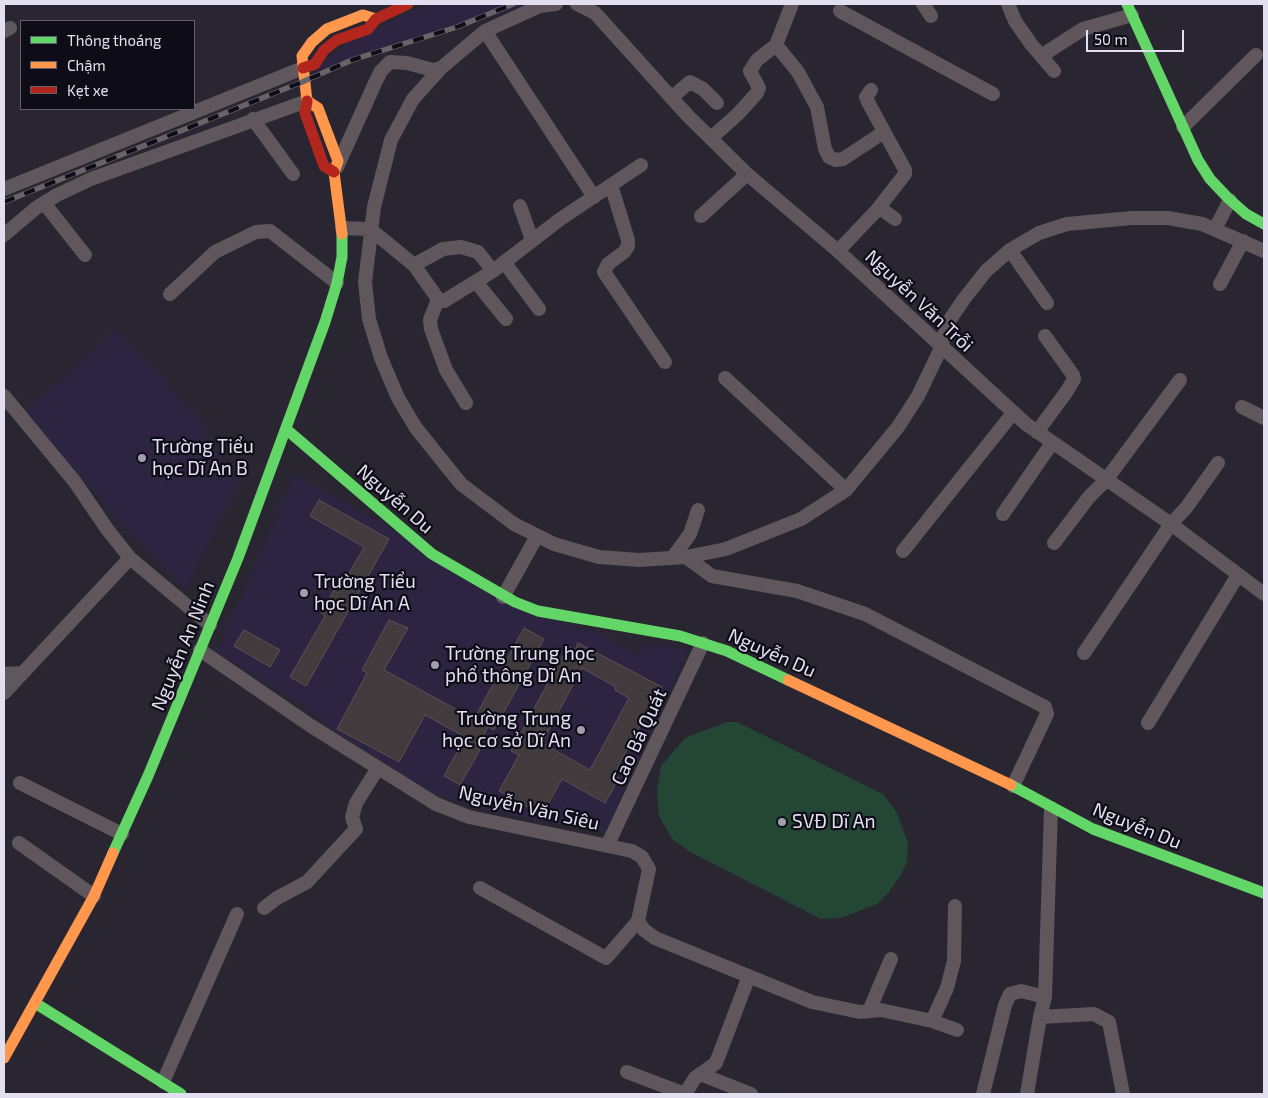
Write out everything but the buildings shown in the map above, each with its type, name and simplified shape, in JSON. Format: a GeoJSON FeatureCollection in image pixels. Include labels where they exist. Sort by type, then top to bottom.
{"type":"FeatureCollection","features":[{"type":"Feature","properties":{"kind":"main road"},"geometry":{"type":"LineString","coordinates":[[303,68],[315,64],[324,50],[337,40],[368,29],[390,7],[408,4]]}},
{"type":"Feature","properties":{"kind":"main road"},"geometry":{"type":"LineString","coordinates":[[1130,9],[1198,160],[1210,179],[1230,200],[1246,214],[1264,224]]}},
{"type":"Feature","properties":{"kind":"main road"},"geometry":{"type":"LineString","coordinates":[[334,172],[324,166],[304,113],[307,101],[303,89],[302,56],[312,42],[327,29],[362,15],[376,19]]}},
{"type":"Feature","properties":{"kind":"main road","name":"Nguyễn An Ninh"},"geometry":{"type":"LineString","coordinates":[[4,1058],[94,896],[122,834],[200,650],[286,429],[337,283],[342,257],[342,228],[334,172]]}},
{"type":"Feature","properties":{"kind":"main road","name":"Nguyễn Du"},"geometry":{"type":"LineString","coordinates":[[286,429],[432,554],[503,597],[538,611],[680,636],[727,651],[1013,786],[1094,829],[1211,875],[1264,893]]}},
{"type":"Feature","properties":{"kind":"main road"},"geometry":{"type":"LineString","coordinates":[[35,1003],[182,1094]]}},
{"type":"Feature","properties":{"kind":"street"},"geometry":{"type":"LineString","coordinates":[[556,4],[540,6],[485,31],[441,68],[413,99],[391,140],[370,230],[365,282],[369,319],[381,358],[398,398],[416,428],[461,484],[514,524],[554,544],[599,557],[639,560],[680,557],[726,549],[806,516],[846,490],[898,428],[918,396],[941,348],[947,324],[986,270],[1010,250],[1039,233],[1067,224],[1132,218],[1168,218],[1215,228],[1264,251]]}},
{"type":"Feature","properties":{"kind":"street","name":"Nguyễn Văn Trỗi"},"geometry":{"type":"LineString","coordinates":[[577,4],[595,13],[670,98],[747,174],[838,251],[1013,413],[1052,443],[1171,524],[1264,594]]}},
{"type":"Feature","properties":{"kind":"street"},"geometry":{"type":"LineString","coordinates":[[711,138],[738,114],[757,93],[758,88],[750,71],[757,60],[776,45],[792,4]]}},
{"type":"Feature","properties":{"kind":"street"},"geometry":{"type":"LineString","coordinates":[[923,4],[931,16]]}},
{"type":"Feature","properties":{"kind":"street"},"geometry":{"type":"LineString","coordinates":[[1008,4],[1015,21],[1054,71]]}},
{"type":"Feature","properties":{"kind":"street"},"geometry":{"type":"LineString","coordinates":[[1041,56],[1083,29],[1130,9]]}},
{"type":"Feature","properties":{"kind":"street"},"geometry":{"type":"LineString","coordinates":[[840,11],[993,94]]}},
{"type":"Feature","properties":{"kind":"street"},"geometry":{"type":"LineString","coordinates":[[485,31],[594,197]]}},
{"type":"Feature","properties":{"kind":"street"},"geometry":{"type":"LineString","coordinates":[[776,45],[798,72],[817,107],[825,149],[829,156],[836,160],[843,159],[884,132]]}},
{"type":"Feature","properties":{"kind":"street"},"geometry":{"type":"LineString","coordinates":[[1183,127],[1256,55]]}},
{"type":"Feature","properties":{"kind":"street"},"geometry":{"type":"LineString","coordinates":[[334,172],[382,71],[390,62],[407,63],[433,70],[441,68]]}},
{"type":"Feature","properties":{"kind":"street"},"geometry":{"type":"LineString","coordinates":[[4,189],[303,68]]}},
{"type":"Feature","properties":{"kind":"street"},"geometry":{"type":"LineString","coordinates":[[670,98],[690,82],[703,89],[717,104]]}},
{"type":"Feature","properties":{"kind":"street"},"geometry":{"type":"LineString","coordinates":[[838,251],[877,210],[905,174],[905,170],[866,97],[871,90]]}},
{"type":"Feature","properties":{"kind":"street"},"geometry":{"type":"LineString","coordinates":[[4,235],[44,203],[91,179],[307,101]]}},
{"type":"Feature","properties":{"kind":"street"},"geometry":{"type":"LineString","coordinates":[[253,119],[293,174]]}},
{"type":"Feature","properties":{"kind":"street"},"geometry":{"type":"LineString","coordinates":[[342,228],[370,230],[414,265],[438,299],[444,302],[476,282],[532,240],[641,165]]}},
{"type":"Feature","properties":{"kind":"street"},"geometry":{"type":"LineString","coordinates":[[702,216],[747,174]]}},
{"type":"Feature","properties":{"kind":"street"},"geometry":{"type":"LineString","coordinates":[[611,185],[628,240],[628,246],[624,252],[608,264],[604,272],[664,362]]}},
{"type":"Feature","properties":{"kind":"street"},"geometry":{"type":"LineString","coordinates":[[1215,228],[1230,200]]}},
{"type":"Feature","properties":{"kind":"street"},"geometry":{"type":"LineString","coordinates":[[44,203],[85,256]]}},
{"type":"Feature","properties":{"kind":"street"},"geometry":{"type":"LineString","coordinates":[[520,206],[532,240]]}},
{"type":"Feature","properties":{"kind":"street"},"geometry":{"type":"LineString","coordinates":[[877,210],[883,210],[895,219]]}},
{"type":"Feature","properties":{"kind":"street"},"geometry":{"type":"LineString","coordinates":[[170,294],[215,252],[256,232],[270,231],[337,283]]}},
{"type":"Feature","properties":{"kind":"street"},"geometry":{"type":"LineString","coordinates":[[1220,284],[1243,240]]}},
{"type":"Feature","properties":{"kind":"street"},"geometry":{"type":"LineString","coordinates":[[414,265],[443,249],[461,247],[478,252],[498,266],[539,309]]}},
{"type":"Feature","properties":{"kind":"street"},"geometry":{"type":"LineString","coordinates":[[1010,250],[1047,303]]}},
{"type":"Feature","properties":{"kind":"street"},"geometry":{"type":"LineString","coordinates":[[476,282],[506,319]]}},
{"type":"Feature","properties":{"kind":"street"},"geometry":{"type":"LineString","coordinates":[[438,299],[430,320],[431,329],[446,370],[466,403]]}},
{"type":"Feature","properties":{"kind":"street"},"geometry":{"type":"LineString","coordinates":[[1037,432],[1068,391],[1074,379],[1073,374],[1045,336]]}},
{"type":"Feature","properties":{"kind":"street"},"geometry":{"type":"LineString","coordinates":[[725,378],[846,490]]}},
{"type":"Feature","properties":{"kind":"street"},"geometry":{"type":"LineString","coordinates":[[1054,543],[1089,497],[1106,480],[1180,380]]}},
{"type":"Feature","properties":{"kind":"street"},"geometry":{"type":"LineString","coordinates":[[4,396],[75,482],[107,529],[130,558],[210,625]]}},
{"type":"Feature","properties":{"kind":"street"},"geometry":{"type":"LineString","coordinates":[[1242,408],[1264,418]]}},
{"type":"Feature","properties":{"kind":"street"},"geometry":{"type":"LineString","coordinates":[[903,551],[1013,413]]}},
{"type":"Feature","properties":{"kind":"street"},"geometry":{"type":"LineString","coordinates":[[1003,514],[1052,443]]}},
{"type":"Feature","properties":{"kind":"street"},"geometry":{"type":"LineString","coordinates":[[1084,653],[1171,524],[1186,508],[1218,463]]}},
{"type":"Feature","properties":{"kind":"street"},"geometry":{"type":"LineString","coordinates":[[680,557],[698,510]]}},
{"type":"Feature","properties":{"kind":"street"},"geometry":{"type":"LineString","coordinates":[[503,597],[537,536]]}},
{"type":"Feature","properties":{"kind":"street"},"geometry":{"type":"LineString","coordinates":[[680,557],[712,576],[798,591],[865,614],[1045,707],[1047,714],[1013,786]]}},
{"type":"Feature","properties":{"kind":"street"},"geometry":{"type":"LineString","coordinates":[[4,693],[130,558]]}},
{"type":"Feature","properties":{"kind":"street"},"geometry":{"type":"LineString","coordinates":[[1148,723],[1238,576]]}},
{"type":"Feature","properties":{"kind":"street","name":"Cao Bá Quát"},"geometry":{"type":"LineString","coordinates":[[607,846],[703,643]]}},
{"type":"Feature","properties":{"kind":"street","name":"Nguyễn Văn Siêu"},"geometry":{"type":"LineString","coordinates":[[200,650],[378,768],[436,804],[469,817],[632,851],[642,858],[648,869],[638,922]]}},
{"type":"Feature","properties":{"kind":"street"},"geometry":{"type":"LineString","coordinates":[[4,674],[22,674]]}},
{"type":"Feature","properties":{"kind":"street"},"geometry":{"type":"LineString","coordinates":[[264,908],[277,898],[307,882],[356,830],[352,817],[356,803],[378,768]]}},
{"type":"Feature","properties":{"kind":"street"},"geometry":{"type":"LineString","coordinates":[[20,783],[122,834]]}},
{"type":"Feature","properties":{"kind":"street"},"geometry":{"type":"LineString","coordinates":[[1027,1094],[1045,997],[1052,808]]}},
{"type":"Feature","properties":{"kind":"street"},"geometry":{"type":"LineString","coordinates":[[20,843],[94,896]]}},
{"type":"Feature","properties":{"kind":"street"},"geometry":{"type":"LineString","coordinates":[[480,888],[606,958],[638,922],[644,930],[655,938],[812,1002],[852,1011],[881,1010],[932,1021],[956,1030]]}},
{"type":"Feature","properties":{"kind":"street"},"geometry":{"type":"LineString","coordinates":[[932,1021],[947,988],[954,961],[955,906]]}},
{"type":"Feature","properties":{"kind":"street"},"geometry":{"type":"LineString","coordinates":[[163,1082],[237,914]]}},
{"type":"Feature","properties":{"kind":"street"},"geometry":{"type":"LineString","coordinates":[[869,1011],[891,959]]}},
{"type":"Feature","properties":{"kind":"street"},"geometry":{"type":"LineString","coordinates":[[627,1072],[685,1094],[700,1074],[712,1068],[719,1057],[749,976]]}},
{"type":"Feature","properties":{"kind":"street"},"geometry":{"type":"LineString","coordinates":[[983,1094],[1005,1005],[1010,994],[1021,991],[1045,997]]}},
{"type":"Feature","properties":{"kind":"street"},"geometry":{"type":"LineString","coordinates":[[1040,1017],[1094,1014],[1109,1022],[1123,1094]]}},
{"type":"Feature","properties":{"kind":"street"},"geometry":{"type":"LineString","coordinates":[[700,1074],[751,1094]]}},
{"type":"Feature","properties":{"kind":"shaded area"},"geometry":{"type":"Polygon","coordinates":[[[426,4],[525,4],[466,27],[363,59],[319,77],[318,65],[349,42],[426,4]]]}},
{"type":"Feature","properties":{"kind":"shaded area","name":"Trường Tiểu học Dĩ An B"},"geometry":{"type":"Polygon","coordinates":[[[115,330],[165,380],[208,431],[203,437],[239,479],[186,590],[109,510],[24,412],[115,330]]]}},
{"type":"Feature","properties":{"kind":"shaded area"},"geometry":{"type":"Polygon","coordinates":[[[294,475],[568,625],[600,633],[636,654],[643,644],[689,649],[605,832],[532,820],[467,805],[427,791],[343,738],[302,705],[217,652],[294,475]]]}},
{"type":"Feature","properties":{"kind":"green space","name":"SVĐ Dĩ An"},"geometry":{"type":"Polygon","coordinates":[[[727,722],[737,722],[883,794],[896,811],[908,843],[907,862],[889,892],[877,904],[841,918],[821,919],[692,853],[673,840],[659,816],[657,791],[661,766],[685,738],[727,722]]]}},
{"type":"Feature","properties":{"kind":"railway"},"geometry":{"type":"LineString","coordinates":[[4,202],[352,60],[457,27],[513,4]]}},
{"type":"Feature","properties":{"kind":"traffic: fast"},"geometry":{"type":"LineString","coordinates":[[1127,4],[1198,160],[1210,179],[1228,198],[1246,214],[1264,224]]}},
{"type":"Feature","properties":{"kind":"traffic: fast"},"geometry":{"type":"LineString","coordinates":[[113,853],[148,776],[238,558],[325,322],[337,283],[342,257],[342,234]]}},
{"type":"Feature","properties":{"kind":"traffic: fast"},"geometry":{"type":"LineString","coordinates":[[286,429],[432,554],[515,602],[538,611],[680,636],[727,651],[788,680]]}},
{"type":"Feature","properties":{"kind":"traffic: fast"},"geometry":{"type":"LineString","coordinates":[[1011,785],[1093,829],[1264,893]]}},
{"type":"Feature","properties":{"kind":"traffic: fast"},"geometry":{"type":"LineString","coordinates":[[35,1003],[181,1094]]}},
{"type":"Feature","properties":{"kind":"traffic: slow"},"geometry":{"type":"LineString","coordinates":[[342,234],[334,172],[338,161],[318,108],[307,101],[302,56],[312,42],[327,29],[363,15],[376,19]]}},
{"type":"Feature","properties":{"kind":"traffic: slow"},"geometry":{"type":"LineString","coordinates":[[788,680],[1011,785]]}},
{"type":"Feature","properties":{"kind":"traffic: slow"},"geometry":{"type":"LineString","coordinates":[[4,1058],[94,896],[113,853]]}},
{"type":"Feature","properties":{"kind":"traffic: jam"},"geometry":{"type":"LineString","coordinates":[[303,68],[315,64],[324,50],[337,40],[368,29],[376,19],[408,4]]}},
{"type":"Feature","properties":{"kind":"traffic: jam"},"geometry":{"type":"LineString","coordinates":[[307,101],[305,113],[324,166],[334,172]]}},
{"type":"Feature","properties":{"kind":"place","name":"Trường Tiểu học Dĩ An B"},"geometry":{"type":"Point","coordinates":[142,458]}},
{"type":"Feature","properties":{"kind":"place","name":"Trường Tiểu học Dĩ An A"},"geometry":{"type":"Point","coordinates":[304,593]}},
{"type":"Feature","properties":{"kind":"place","name":"Trường Trung học phổ thông Dĩ An"},"geometry":{"type":"Point","coordinates":[435,665]}},
{"type":"Feature","properties":{"kind":"place","name":"Trường Trung học cơ sở Dĩ An"},"geometry":{"type":"Point","coordinates":[581,730]}},
{"type":"Feature","properties":{"kind":"place","name":"SVĐ Dĩ An"},"geometry":{"type":"Point","coordinates":[782,822]}}]}
